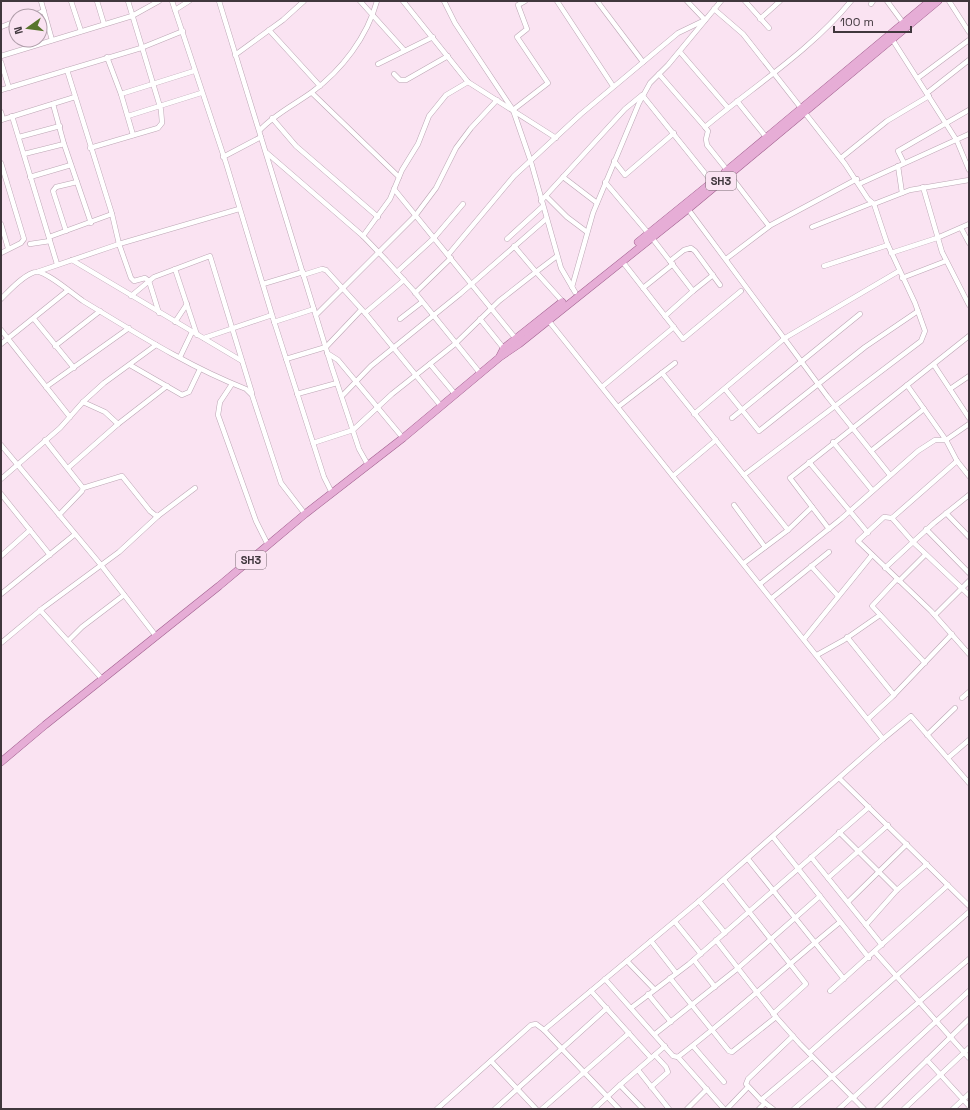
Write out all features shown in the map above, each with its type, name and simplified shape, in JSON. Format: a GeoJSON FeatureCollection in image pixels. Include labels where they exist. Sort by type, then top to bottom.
{"type":"FeatureCollection","features":[{"type":"Feature","properties":{"kind":"main road","name":"SH3"},"geometry":{"type":"LineString","coordinates":[[1,762],[332,492],[403,438],[500,357],[516,339],[563,302],[574,290],[688,209],[766,137],[803,110],[892,39],[930,1]]}},
{"type":"Feature","properties":{"kind":"main road","name":"SH3"},"geometry":{"type":"LineString","coordinates":[[506,351],[548,320],[622,261],[712,182],[728,172],[905,25],[938,1]]}},
{"type":"Feature","properties":{"kind":"street"},"geometry":{"type":"LineString","coordinates":[[71,1],[82,31]]}},
{"type":"Feature","properties":{"kind":"street"},"geometry":{"type":"LineString","coordinates":[[97,1],[104,24]]}},
{"type":"Feature","properties":{"kind":"street"},"geometry":{"type":"LineString","coordinates":[[90,148],[161,126],[162,117],[160,106],[141,48],[128,1]]}},
{"type":"Feature","properties":{"kind":"street"},"geometry":{"type":"LineString","coordinates":[[1,56],[132,16],[159,1]]}},
{"type":"Feature","properties":{"kind":"street"},"geometry":{"type":"LineString","coordinates":[[172,1],[183,31],[201,93],[224,157],[274,322],[324,477],[332,492]]}},
{"type":"Feature","properties":{"kind":"street"},"geometry":{"type":"LineString","coordinates":[[175,10],[189,1]]}},
{"type":"Feature","properties":{"kind":"street"},"geometry":{"type":"LineString","coordinates":[[236,55],[304,1]]}},
{"type":"Feature","properties":{"kind":"street"},"geometry":{"type":"LineString","coordinates":[[360,1],[404,50]]}},
{"type":"Feature","properties":{"kind":"street"},"geometry":{"type":"LineString","coordinates":[[260,130],[272,118],[312,93],[333,74],[363,37],[377,1]]}},
{"type":"Feature","properties":{"kind":"street"},"geometry":{"type":"LineString","coordinates":[[403,1],[468,82],[556,138]]}},
{"type":"Feature","properties":{"kind":"street"},"geometry":{"type":"LineString","coordinates":[[444,1],[455,23],[513,110],[531,162],[542,207],[561,268],[574,290]]}},
{"type":"Feature","properties":{"kind":"street"},"geometry":{"type":"LineString","coordinates":[[513,110],[548,83],[517,37],[527,29],[518,5],[525,1]]}},
{"type":"Feature","properties":{"kind":"street"},"geometry":{"type":"LineString","coordinates":[[557,1],[613,86]]}},
{"type":"Feature","properties":{"kind":"street"},"geometry":{"type":"LineString","coordinates":[[597,1],[643,62]]}},
{"type":"Feature","properties":{"kind":"street"},"geometry":{"type":"LineString","coordinates":[[687,1],[705,20]]}},
{"type":"Feature","properties":{"kind":"street"},"geometry":{"type":"LineString","coordinates":[[574,290],[587,232],[597,203],[644,94],[650,83],[680,52],[721,1]]}},
{"type":"Feature","properties":{"kind":"street"},"geometry":{"type":"LineString","coordinates":[[745,1],[769,28]]}},
{"type":"Feature","properties":{"kind":"street"},"geometry":{"type":"LineString","coordinates":[[760,19],[780,1]]}},
{"type":"Feature","properties":{"kind":"street"},"geometry":{"type":"LineString","coordinates":[[705,127],[805,49],[835,21],[851,1]]}},
{"type":"Feature","properties":{"kind":"street"},"geometry":{"type":"LineString","coordinates":[[887,1],[905,25]]}},
{"type":"Feature","properties":{"kind":"street"},"geometry":{"type":"LineString","coordinates":[[949,1],[969,32]]}},
{"type":"Feature","properties":{"kind":"street"},"geometry":{"type":"LineString","coordinates":[[221,2],[327,352],[359,449],[368,465]]}},
{"type":"Feature","properties":{"kind":"street"},"geometry":{"type":"LineString","coordinates":[[714,9],[743,34],[841,158],[873,203],[891,253],[918,311],[925,331],[921,341],[744,475]]}},
{"type":"Feature","properties":{"kind":"street"},"geometry":{"type":"LineString","coordinates":[[415,293],[449,257],[514,176],[613,86],[678,33],[705,20]]}},
{"type":"Feature","properties":{"kind":"street"},"geometry":{"type":"LineString","coordinates":[[48,26],[52,40]]}},
{"type":"Feature","properties":{"kind":"street"},"geometry":{"type":"LineString","coordinates":[[269,30],[320,86]]}},
{"type":"Feature","properties":{"kind":"street"},"geometry":{"type":"LineString","coordinates":[[1,90],[141,48],[183,31]]}},
{"type":"Feature","properties":{"kind":"street"},"geometry":{"type":"LineString","coordinates":[[378,64],[433,37]]}},
{"type":"Feature","properties":{"kind":"street"},"geometry":{"type":"LineString","coordinates":[[892,39],[918,78],[967,158],[969,170]]}},
{"type":"Feature","properties":{"kind":"street"},"geometry":{"type":"LineString","coordinates":[[918,78],[969,40]]}},
{"type":"Feature","properties":{"kind":"street"},"geometry":{"type":"LineString","coordinates":[[680,52],[728,108]]}},
{"type":"Feature","properties":{"kind":"street"},"geometry":{"type":"LineString","coordinates":[[394,74],[400,80],[406,80],[448,56]]}},
{"type":"Feature","properties":{"kind":"street"},"geometry":{"type":"LineString","coordinates":[[107,57],[121,94],[133,135]]}},
{"type":"Feature","properties":{"kind":"street"},"geometry":{"type":"LineString","coordinates":[[841,158],[887,121],[928,94],[969,60]]}},
{"type":"Feature","properties":{"kind":"street"},"geometry":{"type":"LineString","coordinates":[[1,62],[9,88]]}},
{"type":"Feature","properties":{"kind":"street"},"geometry":{"type":"LineString","coordinates":[[67,70],[90,148],[112,214],[119,244],[133,280],[137,281],[145,278],[149,281],[159,313]]}},
{"type":"Feature","properties":{"kind":"street"},"geometry":{"type":"LineString","coordinates":[[121,94],[194,71]]}},
{"type":"Feature","properties":{"kind":"street"},"geometry":{"type":"LineString","coordinates":[[659,74],[708,131],[706,139],[708,145],[769,226]]}},
{"type":"Feature","properties":{"kind":"street"},"geometry":{"type":"LineString","coordinates":[[363,236],[390,199],[399,177],[418,144],[430,116],[438,103],[446,95],[468,82]]}},
{"type":"Feature","properties":{"kind":"street"},"geometry":{"type":"LineString","coordinates":[[128,116],[201,93]]}},
{"type":"Feature","properties":{"kind":"street"},"geometry":{"type":"LineString","coordinates":[[312,93],[399,177]]}},
{"type":"Feature","properties":{"kind":"street"},"geometry":{"type":"LineString","coordinates":[[644,94],[712,182]]}},
{"type":"Feature","properties":{"kind":"street"},"geometry":{"type":"LineString","coordinates":[[541,201],[625,109],[644,94]]}},
{"type":"Feature","properties":{"kind":"street"},"geometry":{"type":"LineString","coordinates":[[1,112],[2,119],[75,97]]}},
{"type":"Feature","properties":{"kind":"street"},"geometry":{"type":"LineString","coordinates":[[316,315],[341,288],[379,253],[415,216],[436,188],[456,148],[471,128],[497,100]]}},
{"type":"Feature","properties":{"kind":"street"},"geometry":{"type":"LineString","coordinates":[[737,101],[766,137]]}},
{"type":"Feature","properties":{"kind":"street"},"geometry":{"type":"LineString","coordinates":[[53,104],[64,144],[92,222]]}},
{"type":"Feature","properties":{"kind":"street"},"geometry":{"type":"LineString","coordinates":[[904,163],[898,151],[969,110]]}},
{"type":"Feature","properties":{"kind":"street"},"geometry":{"type":"LineString","coordinates":[[12,116],[57,264]]}},
{"type":"Feature","properties":{"kind":"street"},"geometry":{"type":"LineString","coordinates":[[272,118],[296,146],[378,217]]}},
{"type":"Feature","properties":{"kind":"street"},"geometry":{"type":"LineString","coordinates":[[19,137],[60,126]]}},
{"type":"Feature","properties":{"kind":"street"},"geometry":{"type":"LineString","coordinates":[[614,161],[625,175],[674,133]]}},
{"type":"Feature","properties":{"kind":"street"},"geometry":{"type":"LineString","coordinates":[[726,259],[769,226],[858,182],[957,141],[969,134]]}},
{"type":"Feature","properties":{"kind":"street"},"geometry":{"type":"LineString","coordinates":[[224,157],[262,137]]}},
{"type":"Feature","properties":{"kind":"street"},"geometry":{"type":"LineString","coordinates":[[24,154],[64,144]]}},
{"type":"Feature","properties":{"kind":"street"},"geometry":{"type":"LineString","coordinates":[[267,153],[363,236],[404,280],[480,373]]}},
{"type":"Feature","properties":{"kind":"street"},"geometry":{"type":"LineString","coordinates":[[1,162],[24,239],[21,243],[8,248],[1,253]]}},
{"type":"Feature","properties":{"kind":"street"},"geometry":{"type":"LineString","coordinates":[[30,177],[71,165]]}},
{"type":"Feature","properties":{"kind":"street"},"geometry":{"type":"LineString","coordinates":[[898,166],[902,193]]}},
{"type":"Feature","properties":{"kind":"street"},"geometry":{"type":"LineString","coordinates":[[564,177],[597,203]]}},
{"type":"Feature","properties":{"kind":"street"},"geometry":{"type":"LineString","coordinates":[[812,227],[902,193],[923,187],[969,180]]}},
{"type":"Feature","properties":{"kind":"street"},"geometry":{"type":"LineString","coordinates":[[66,231],[53,191],[56,188],[77,182]]}},
{"type":"Feature","properties":{"kind":"street"},"geometry":{"type":"LineString","coordinates":[[605,182],[651,236],[693,291]]}},
{"type":"Feature","properties":{"kind":"street"},"geometry":{"type":"LineString","coordinates":[[923,187],[937,238],[946,261],[969,305]]}},
{"type":"Feature","properties":{"kind":"street"},"geometry":{"type":"LineString","coordinates":[[394,190],[516,339]]}},
{"type":"Feature","properties":{"kind":"street"},"geometry":{"type":"LineString","coordinates":[[546,196],[567,217],[587,232]]}},
{"type":"Feature","properties":{"kind":"street"},"geometry":{"type":"LineString","coordinates":[[397,272],[434,238],[463,204]]}},
{"type":"Feature","properties":{"kind":"street"},"geometry":{"type":"LineString","coordinates":[[507,239],[542,207]]}},
{"type":"Feature","properties":{"kind":"street"},"geometry":{"type":"LineString","coordinates":[[1,299],[23,279],[57,264],[239,208]]}},
{"type":"Feature","properties":{"kind":"street"},"geometry":{"type":"LineString","coordinates":[[688,209],[786,338],[835,406],[890,475]]}},
{"type":"Feature","properties":{"kind":"street"},"geometry":{"type":"LineString","coordinates":[[30,244],[50,239],[66,231],[112,214]]}},
{"type":"Feature","properties":{"kind":"street"},"geometry":{"type":"LineString","coordinates":[[342,396],[356,381],[394,347],[472,284],[546,219]]}},
{"type":"Feature","properties":{"kind":"street"},"geometry":{"type":"LineString","coordinates":[[1,224],[8,248]]}},
{"type":"Feature","properties":{"kind":"street"},"geometry":{"type":"LineString","coordinates":[[891,253],[937,238],[969,224]]}},
{"type":"Feature","properties":{"kind":"street"},"geometry":{"type":"LineString","coordinates":[[961,228],[969,243]]}},
{"type":"Feature","properties":{"kind":"street"},"geometry":{"type":"LineString","coordinates":[[824,266],[888,245]]}},
{"type":"Feature","properties":{"kind":"street"},"geometry":{"type":"LineString","coordinates":[[514,246],[563,302]]}},
{"type":"Feature","properties":{"kind":"street"},"geometry":{"type":"LineString","coordinates":[[643,288],[684,250],[691,248],[695,251],[720,285]]}},
{"type":"Feature","properties":{"kind":"street"},"geometry":{"type":"LineString","coordinates":[[131,296],[149,281],[175,269],[210,256],[252,395],[281,483],[305,514]]}},
{"type":"Feature","properties":{"kind":"street"},"geometry":{"type":"LineString","coordinates":[[313,443],[353,430],[377,407],[455,344],[491,308],[557,256]]}},
{"type":"Feature","properties":{"kind":"street"},"geometry":{"type":"LineString","coordinates":[[72,260],[242,361]]}},
{"type":"Feature","properties":{"kind":"street"},"geometry":{"type":"LineString","coordinates":[[622,261],[683,340],[741,291]]}},
{"type":"Feature","properties":{"kind":"street"},"geometry":{"type":"LineString","coordinates":[[902,278],[946,261]]}},
{"type":"Feature","properties":{"kind":"street"},"geometry":{"type":"LineString","coordinates":[[175,269],[197,335]]}},
{"type":"Feature","properties":{"kind":"street"},"geometry":{"type":"LineString","coordinates":[[263,284],[324,269],[394,347],[441,406]]}},
{"type":"Feature","properties":{"kind":"street"},"geometry":{"type":"LineString","coordinates":[[694,414],[786,338],[899,271]]}},
{"type":"Feature","properties":{"kind":"street"},"geometry":{"type":"LineString","coordinates":[[38,272],[48,276],[67,291],[156,345],[200,369],[246,389],[252,395]]}},
{"type":"Feature","properties":{"kind":"street"},"geometry":{"type":"LineString","coordinates":[[665,316],[713,275]]}},
{"type":"Feature","properties":{"kind":"street"},"geometry":{"type":"LineString","coordinates":[[286,359],[326,347],[363,312],[404,280]]}},
{"type":"Feature","properties":{"kind":"street"},"geometry":{"type":"LineString","coordinates":[[1,344],[67,291]]}},
{"type":"Feature","properties":{"kind":"street"},"geometry":{"type":"LineString","coordinates":[[400,319],[422,302]]}},
{"type":"Feature","properties":{"kind":"street"},"geometry":{"type":"LineString","coordinates":[[175,322],[187,304]]}},
{"type":"Feature","properties":{"kind":"street"},"geometry":{"type":"LineString","coordinates":[[274,322],[314,309]]}},
{"type":"Feature","properties":{"kind":"street"},"geometry":{"type":"LineString","coordinates":[[55,346],[100,311]]}},
{"type":"Feature","properties":{"kind":"street"},"geometry":{"type":"LineString","coordinates":[[725,389],[759,431],[865,347],[918,311]]}},
{"type":"Feature","properties":{"kind":"street"},"geometry":{"type":"LineString","coordinates":[[732,418],[803,362],[860,314]]}},
{"type":"Feature","properties":{"kind":"street"},"geometry":{"type":"LineString","coordinates":[[204,338],[272,315]]}},
{"type":"Feature","properties":{"kind":"street"},"geometry":{"type":"LineString","coordinates":[[34,319],[74,368]]}},
{"type":"Feature","properties":{"kind":"street"},"geometry":{"type":"LineString","coordinates":[[480,319],[506,351]]}},
{"type":"Feature","properties":{"kind":"street"},"geometry":{"type":"LineString","coordinates":[[548,320],[772,598],[883,739]]}},
{"type":"Feature","properties":{"kind":"street"},"geometry":{"type":"LineString","coordinates":[[602,387],[674,327]]}},
{"type":"Feature","properties":{"kind":"street"},"geometry":{"type":"LineString","coordinates":[[46,387],[128,328]]}},
{"type":"Feature","properties":{"kind":"street"},"geometry":{"type":"LineString","coordinates":[[1,330],[70,417]]}},
{"type":"Feature","properties":{"kind":"street"},"geometry":{"type":"LineString","coordinates":[[180,357],[192,332]]}},
{"type":"Feature","properties":{"kind":"street"},"geometry":{"type":"LineString","coordinates":[[829,529],[790,478],[833,442],[934,365],[969,336]]}},
{"type":"Feature","properties":{"kind":"street"},"geometry":{"type":"LineString","coordinates":[[1,479],[70,417],[83,402],[156,345]]}},
{"type":"Feature","properties":{"kind":"street"},"geometry":{"type":"LineString","coordinates":[[327,352],[338,360],[403,438]]}},
{"type":"Feature","properties":{"kind":"street"},"geometry":{"type":"LineString","coordinates":[[618,408],[675,363]]}},
{"type":"Feature","properties":{"kind":"street"},"geometry":{"type":"LineString","coordinates":[[430,364],[456,394]]}},
{"type":"Feature","properties":{"kind":"street"},"geometry":{"type":"LineString","coordinates":[[130,365],[178,393],[186,394],[200,369]]}},
{"type":"Feature","properties":{"kind":"street"},"geometry":{"type":"LineString","coordinates":[[934,365],[969,418]]}},
{"type":"Feature","properties":{"kind":"street"},"geometry":{"type":"LineString","coordinates":[[662,373],[788,530]]}},
{"type":"Feature","properties":{"kind":"street"},"geometry":{"type":"LineString","coordinates":[[950,389],[969,376]]}},
{"type":"Feature","properties":{"kind":"street"},"geometry":{"type":"LineString","coordinates":[[297,394],[337,383]]}},
{"type":"Feature","properties":{"kind":"street"},"geometry":{"type":"LineString","coordinates":[[232,384],[220,402],[218,415],[256,521],[268,545]]}},
{"type":"Feature","properties":{"kind":"street"},"geometry":{"type":"LineString","coordinates":[[907,385],[946,440],[957,461],[969,476]]}},
{"type":"Feature","properties":{"kind":"street"},"geometry":{"type":"LineString","coordinates":[[68,468],[118,424],[168,386]]}},
{"type":"Feature","properties":{"kind":"street"},"geometry":{"type":"LineString","coordinates":[[83,402],[105,412],[118,424]]}},
{"type":"Feature","properties":{"kind":"street"},"geometry":{"type":"LineString","coordinates":[[871,451],[924,409]]}},
{"type":"Feature","properties":{"kind":"street"},"geometry":{"type":"LineString","coordinates":[[760,584],[829,529],[872,490],[928,443],[939,439],[946,440],[969,424]]}},
{"type":"Feature","properties":{"kind":"street"},"geometry":{"type":"LineString","coordinates":[[45,440],[83,488]]}},
{"type":"Feature","properties":{"kind":"street"},"geometry":{"type":"LineString","coordinates":[[673,476],[716,440]]}},
{"type":"Feature","properties":{"kind":"street"},"geometry":{"type":"LineString","coordinates":[[833,442],[872,490]]}},
{"type":"Feature","properties":{"kind":"street"},"geometry":{"type":"LineString","coordinates":[[1,445],[74,535],[101,565],[156,636]]}},
{"type":"Feature","properties":{"kind":"street"},"geometry":{"type":"LineString","coordinates":[[892,518],[957,461]]}},
{"type":"Feature","properties":{"kind":"street"},"geometry":{"type":"LineString","coordinates":[[809,462],[868,533]]}},
{"type":"Feature","properties":{"kind":"street"},"geometry":{"type":"LineString","coordinates":[[59,515],[82,492],[83,488],[122,476],[150,511],[158,516]]}},
{"type":"Feature","properties":{"kind":"street"},"geometry":{"type":"LineString","coordinates":[[1,643],[40,610],[127,545],[158,516],[195,488]]}},
{"type":"Feature","properties":{"kind":"street"},"geometry":{"type":"LineString","coordinates":[[1,494],[50,555]]}},
{"type":"Feature","properties":{"kind":"street"},"geometry":{"type":"LineString","coordinates":[[885,568],[946,513],[968,498]]}},
{"type":"Feature","properties":{"kind":"street"},"geometry":{"type":"LineString","coordinates":[[734,505],[765,546]]}},
{"type":"Feature","properties":{"kind":"street"},"geometry":{"type":"LineString","coordinates":[[744,563],[788,530],[812,507]]}},
{"type":"Feature","properties":{"kind":"street"},"geometry":{"type":"LineString","coordinates":[[946,513],[969,537]]}},
{"type":"Feature","properties":{"kind":"street"},"geometry":{"type":"LineString","coordinates":[[969,595],[926,555],[892,518],[884,517],[858,541],[935,615],[969,654]]}},
{"type":"Feature","properties":{"kind":"street"},"geometry":{"type":"LineString","coordinates":[[1,556],[30,530]]}},
{"type":"Feature","properties":{"kind":"street"},"geometry":{"type":"LineString","coordinates":[[926,530],[969,573]]}},
{"type":"Feature","properties":{"kind":"street"},"geometry":{"type":"LineString","coordinates":[[1,594],[74,535]]}},
{"type":"Feature","properties":{"kind":"street"},"geometry":{"type":"LineString","coordinates":[[772,598],[829,552]]}},
{"type":"Feature","properties":{"kind":"street"},"geometry":{"type":"LineString","coordinates":[[804,639],[872,555]]}},
{"type":"Feature","properties":{"kind":"street"},"geometry":{"type":"LineString","coordinates":[[925,664],[872,606],[926,555]]}},
{"type":"Feature","properties":{"kind":"street"},"geometry":{"type":"LineString","coordinates":[[811,566],[838,596]]}},
{"type":"Feature","properties":{"kind":"street"},"geometry":{"type":"LineString","coordinates":[[935,615],[969,581]]}},
{"type":"Feature","properties":{"kind":"street"},"geometry":{"type":"LineString","coordinates":[[69,640],[99,613],[124,595]]}},
{"type":"Feature","properties":{"kind":"street"},"geometry":{"type":"LineString","coordinates":[[40,610],[69,640],[103,680]]}},
{"type":"Feature","properties":{"kind":"street"},"geometry":{"type":"LineString","coordinates":[[817,655],[847,637],[880,614]]}},
{"type":"Feature","properties":{"kind":"street"},"geometry":{"type":"LineString","coordinates":[[868,719],[925,664],[952,634]]}},
{"type":"Feature","properties":{"kind":"street"},"geometry":{"type":"LineString","coordinates":[[847,637],[894,695]]}},
{"type":"Feature","properties":{"kind":"street"},"geometry":{"type":"LineString","coordinates":[[962,698],[969,692]]}},
{"type":"Feature","properties":{"kind":"street"},"geometry":{"type":"LineString","coordinates":[[927,735],[955,708]]}},
{"type":"Feature","properties":{"kind":"street"},"geometry":{"type":"LineString","coordinates":[[544,1030],[675,922],[911,716],[969,783]]}},
{"type":"Feature","properties":{"kind":"street"},"geometry":{"type":"LineString","coordinates":[[948,758],[969,741]]}},
{"type":"Feature","properties":{"kind":"street"},"geometry":{"type":"LineString","coordinates":[[840,779],[969,906]]}},
{"type":"Feature","properties":{"kind":"street"},"geometry":{"type":"LineString","coordinates":[[631,1008],[694,960],[869,807]]}},
{"type":"Feature","properties":{"kind":"street"},"geometry":{"type":"LineString","coordinates":[[828,878],[888,825]]}},
{"type":"Feature","properties":{"kind":"street"},"geometry":{"type":"LineString","coordinates":[[839,832],[897,890]]}},
{"type":"Feature","properties":{"kind":"street"},"geometry":{"type":"LineString","coordinates":[[773,837],[869,958]]}},
{"type":"Feature","properties":{"kind":"street"},"geometry":{"type":"LineString","coordinates":[[848,902],[907,844]]}},
{"type":"Feature","properties":{"kind":"street"},"geometry":{"type":"LineString","coordinates":[[811,857],[882,945]]}},
{"type":"Feature","properties":{"kind":"street"},"geometry":{"type":"LineString","coordinates":[[748,859],[844,979]]}},
{"type":"Feature","properties":{"kind":"street"},"geometry":{"type":"LineString","coordinates":[[866,925],[897,890],[927,864]]}},
{"type":"Feature","properties":{"kind":"street"},"geometry":{"type":"LineString","coordinates":[[670,978],[729,1051],[732,1052],[775,1015],[806,984],[724,880]]}},
{"type":"Feature","properties":{"kind":"street"},"geometry":{"type":"LineString","coordinates":[[830,991],[869,958],[948,885]]}},
{"type":"Feature","properties":{"kind":"street"},"geometry":{"type":"LineString","coordinates":[[655,1034],[737,969],[820,896]]}},
{"type":"Feature","properties":{"kind":"street"},"geometry":{"type":"LineString","coordinates":[[699,901],[725,933]]}},
{"type":"Feature","properties":{"kind":"street"},"geometry":{"type":"LineString","coordinates":[[759,1109],[763,1102],[811,1055],[895,977],[969,912]]}},
{"type":"Feature","properties":{"kind":"street"},"geometry":{"type":"LineString","coordinates":[[675,922],[701,954]]}},
{"type":"Feature","properties":{"kind":"street"},"geometry":{"type":"LineString","coordinates":[[678,1057],[713,1031],[756,992],[840,922]]}},
{"type":"Feature","properties":{"kind":"street"},"geometry":{"type":"LineString","coordinates":[[716,940],[737,969],[793,1036],[864,1109]]}},
{"type":"Feature","properties":{"kind":"street"},"geometry":{"type":"LineString","coordinates":[[651,941],[676,973]]}},
{"type":"Feature","properties":{"kind":"street"},"geometry":{"type":"LineString","coordinates":[[875,952],[895,977],[969,1058]]}},
{"type":"Feature","properties":{"kind":"street"},"geometry":{"type":"LineString","coordinates":[[794,1109],[969,959]]}},
{"type":"Feature","properties":{"kind":"street"},"geometry":{"type":"LineString","coordinates":[[694,960],[715,987]]}},
{"type":"Feature","properties":{"kind":"street"},"geometry":{"type":"LineString","coordinates":[[627,961],[654,989]]}},
{"type":"Feature","properties":{"kind":"street"},"geometry":{"type":"LineString","coordinates":[[605,979],[673,1056],[678,1057],[726,1109],[748,1087]]}},
{"type":"Feature","properties":{"kind":"street"},"geometry":{"type":"LineString","coordinates":[[591,990],[629,1033],[666,1067],[668,1072],[651,1087]]}},
{"type":"Feature","properties":{"kind":"street"},"geometry":{"type":"LineString","coordinates":[[840,1109],[969,991]]}},
{"type":"Feature","properties":{"kind":"street"},"geometry":{"type":"LineString","coordinates":[[648,994],[671,1022]]}},
{"type":"Feature","properties":{"kind":"street"},"geometry":{"type":"LineString","coordinates":[[499,1108],[607,1008]]}},
{"type":"Feature","properties":{"kind":"street"},"geometry":{"type":"LineString","coordinates":[[877,1109],[969,1019]]}},
{"type":"Feature","properties":{"kind":"street"},"geometry":{"type":"LineString","coordinates":[[437,1109],[531,1025],[536,1024],[544,1030],[619,1109]]}},
{"type":"Feature","properties":{"kind":"street"},"geometry":{"type":"LineString","coordinates":[[542,1109],[629,1033]]}},
{"type":"Feature","properties":{"kind":"street"},"geometry":{"type":"LineString","coordinates":[[773,1109],[763,1102],[746,1084],[748,1079],[793,1036]]}},
{"type":"Feature","properties":{"kind":"street"},"geometry":{"type":"LineString","coordinates":[[594,1109],[665,1046]]}},
{"type":"Feature","properties":{"kind":"street"},"geometry":{"type":"LineString","coordinates":[[693,1046],[724,1082]]}},
{"type":"Feature","properties":{"kind":"street"},"geometry":{"type":"LineString","coordinates":[[904,1109],[941,1076],[969,1048]]}},
{"type":"Feature","properties":{"kind":"street"},"geometry":{"type":"LineString","coordinates":[[927,1060],[969,1106]]}},
{"type":"Feature","properties":{"kind":"street"},"geometry":{"type":"LineString","coordinates":[[491,1061],[536,1109]]}},
{"type":"Feature","properties":{"kind":"street"},"geometry":{"type":"LineString","coordinates":[[638,1070],[669,1109]]}},
{"type":"Feature","properties":{"kind":"street"},"geometry":{"type":"LineString","coordinates":[[620,1085],[643,1109]]}},
{"type":"Feature","properties":{"kind":"street"},"geometry":{"type":"LineString","coordinates":[[687,1109],[707,1090]]}},
{"type":"Feature","properties":{"kind":"street"},"geometry":{"type":"LineString","coordinates":[[953,1109],[969,1094]]}}]}
